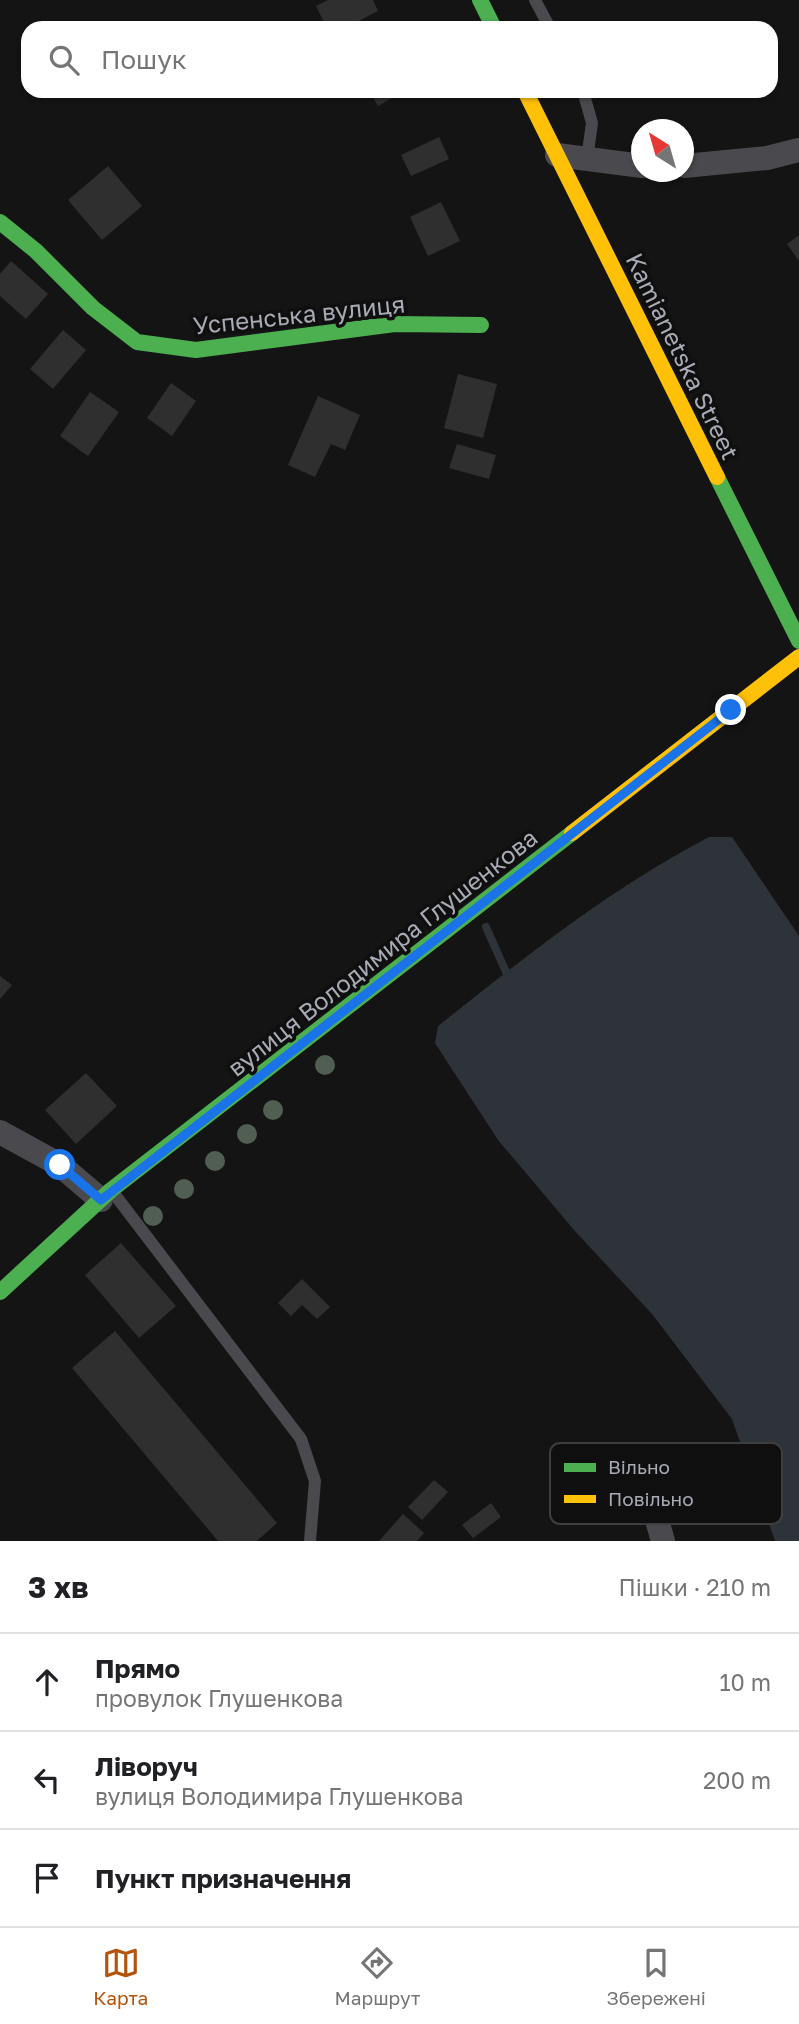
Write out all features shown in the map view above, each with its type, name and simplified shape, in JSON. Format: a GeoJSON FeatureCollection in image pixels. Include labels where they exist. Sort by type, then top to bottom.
{"type":"FeatureCollection","features":[{"type":"Feature","properties":{"kind":"street"},"geometry":{"type":"LineString","coordinates":[[480,0],[490,21]]}},
{"type":"Feature","properties":{"kind":"street","name":"Kamianetska Street"},"geometry":{"type":"LineString","coordinates":[[529,98],[799,641]]}},
{"type":"Feature","properties":{"kind":"street"},"geometry":{"type":"LineString","coordinates":[[694,165],[766,158],[799,150]]}},
{"type":"Feature","properties":{"kind":"street"},"geometry":{"type":"LineString","coordinates":[[558,155],[631,165]]}},
{"type":"Feature","properties":{"kind":"street","name":"Успенська вулиця"},"geometry":{"type":"LineString","coordinates":[[0,222],[36,251],[93,308],[137,342],[196,350],[395,324],[481,325]]}},
{"type":"Feature","properties":{"kind":"street","name":"вулиця Володимира Глушенкова"},"geometry":{"type":"LineString","coordinates":[[0,1292],[106,1195],[799,657]]}},
{"type":"Feature","properties":{"kind":"street"},"geometry":{"type":"LineString","coordinates":[[0,1132],[60,1165],[106,1195]]}},
{"type":"Feature","properties":{"kind":"street"},"geometry":{"type":"LineString","coordinates":[[658,1524],[663,1541]]}},
{"type":"Feature","properties":{"kind":"lane"},"geometry":{"type":"LineString","coordinates":[[535,0],[546,21]]}},
{"type":"Feature","properties":{"kind":"lane"},"geometry":{"type":"LineString","coordinates":[[585,98],[592,123],[587,159]]}},
{"type":"Feature","properties":{"kind":"lane"},"geometry":{"type":"LineString","coordinates":[[106,1195],[301,1439],[315,1481],[310,1541]]}},
{"type":"Feature","properties":{"kind":"shaded area"},"geometry":{"type":"Polygon","coordinates":[[[709,837],[732,837],[799,936],[799,1541],[775,1541],[769,1524],[782,1524],[782,1443],[740,1443],[732,1419],[652,1314],[574,1230],[498,1140],[435,1043],[438,1026],[536,949],[603,901],[709,837]]]}},
{"type":"Feature","properties":{"kind":"building"},"geometry":{"type":"Polygon","coordinates":[[[328,0],[373,0],[378,11],[359,21],[324,21],[316,6],[328,0]]]}},
{"type":"Feature","properties":{"kind":"building"},"geometry":{"type":"Polygon","coordinates":[[[373,98],[392,98],[378,106],[373,98]]]}},
{"type":"Feature","properties":{"kind":"building"},"geometry":{"type":"Polygon","coordinates":[[[439,137],[449,159],[411,176],[401,155],[439,137]]]}},
{"type":"Feature","properties":{"kind":"building"},"geometry":{"type":"Polygon","coordinates":[[[108,166],[142,206],[102,240],[68,200],[108,166]]]}},
{"type":"Feature","properties":{"kind":"building"},"geometry":{"type":"Polygon","coordinates":[[[441,202],[460,241],[428,256],[410,217],[441,202]]]}},
{"type":"Feature","properties":{"kind":"building"},"geometry":{"type":"Polygon","coordinates":[[[799,235],[799,261],[787,244],[799,235]]]}},
{"type":"Feature","properties":{"kind":"building"},"geometry":{"type":"Polygon","coordinates":[[[11,261],[48,294],[26,319],[0,296],[0,274],[11,261]]]}},
{"type":"Feature","properties":{"kind":"building"},"geometry":{"type":"Polygon","coordinates":[[[63,330],[86,350],[53,389],[30,369],[63,330]]]}},
{"type":"Feature","properties":{"kind":"building"},"geometry":{"type":"Polygon","coordinates":[[[458,374],[497,384],[483,438],[444,428],[458,374]]]}},
{"type":"Feature","properties":{"kind":"building"},"geometry":{"type":"Polygon","coordinates":[[[171,383],[196,401],[172,436],[147,418],[171,383]]]}},
{"type":"Feature","properties":{"kind":"building"},"geometry":{"type":"Polygon","coordinates":[[[90,392],[119,412],[88,456],[60,436],[90,392]]]}},
{"type":"Feature","properties":{"kind":"building"},"geometry":{"type":"Polygon","coordinates":[[[318,396],[360,415],[345,450],[331,444],[315,477],[288,465],[318,396]]]}},
{"type":"Feature","properties":{"kind":"building"},"geometry":{"type":"Polygon","coordinates":[[[457,444],[496,455],[489,479],[449,468],[457,444]]]}},
{"type":"Feature","properties":{"kind":"building"},"geometry":{"type":"Polygon","coordinates":[[[0,976],[12,985],[0,999],[0,976]]]}},
{"type":"Feature","properties":{"kind":"building"},"geometry":{"type":"Polygon","coordinates":[[[86,1073],[117,1106],[76,1144],[45,1110],[86,1073]]]}},
{"type":"Feature","properties":{"kind":"building"},"geometry":{"type":"Polygon","coordinates":[[[121,1243],[176,1306],[139,1338],[85,1275],[121,1243]]]}},
{"type":"Feature","properties":{"kind":"building"},"geometry":{"type":"Polygon","coordinates":[[[302,1279],[330,1307],[317,1319],[302,1305],[291,1316],[278,1303],[302,1279]]]}},
{"type":"Feature","properties":{"kind":"building"},"geometry":{"type":"Polygon","coordinates":[[[115,1331],[277,1523],[257,1541],[218,1541],[72,1368],[115,1331]]]}},
{"type":"Feature","properties":{"kind":"building"},"geometry":{"type":"Polygon","coordinates":[[[434,1480],[448,1492],[422,1520],[408,1507],[434,1480]]]}},
{"type":"Feature","properties":{"kind":"building"},"geometry":{"type":"Polygon","coordinates":[[[491,1503],[501,1517],[473,1538],[462,1525],[491,1503]]]}},
{"type":"Feature","properties":{"kind":"building"},"geometry":{"type":"Polygon","coordinates":[[[403,1514],[424,1533],[417,1541],[379,1541],[403,1514]]]}},
{"type":"Feature","properties":{"kind":"waterway"},"geometry":{"type":"LineString","coordinates":[[486,927],[506,972],[512,979]]}},
{"type":"Feature","properties":{"kind":"traffic: fast"},"geometry":{"type":"LineString","coordinates":[[480,0],[490,21]]}},
{"type":"Feature","properties":{"kind":"traffic: fast"},"geometry":{"type":"LineString","coordinates":[[0,222],[36,251],[93,308],[137,342],[196,350],[395,324],[481,325]]}},
{"type":"Feature","properties":{"kind":"traffic: fast"},"geometry":{"type":"LineString","coordinates":[[717,477],[799,641]]}},
{"type":"Feature","properties":{"kind":"traffic: fast"},"geometry":{"type":"LineString","coordinates":[[0,1292],[111,1190],[572,833]]}},
{"type":"Feature","properties":{"kind":"traffic: slow"},"geometry":{"type":"LineString","coordinates":[[528,98],[717,477]]}},
{"type":"Feature","properties":{"kind":"traffic: slow"},"geometry":{"type":"LineString","coordinates":[[572,833],[799,657]]}},
{"type":"Feature","properties":{"kind":"route"},"geometry":{"type":"LineString","coordinates":[[60,1165],[101,1200],[731,710]]}}]}
